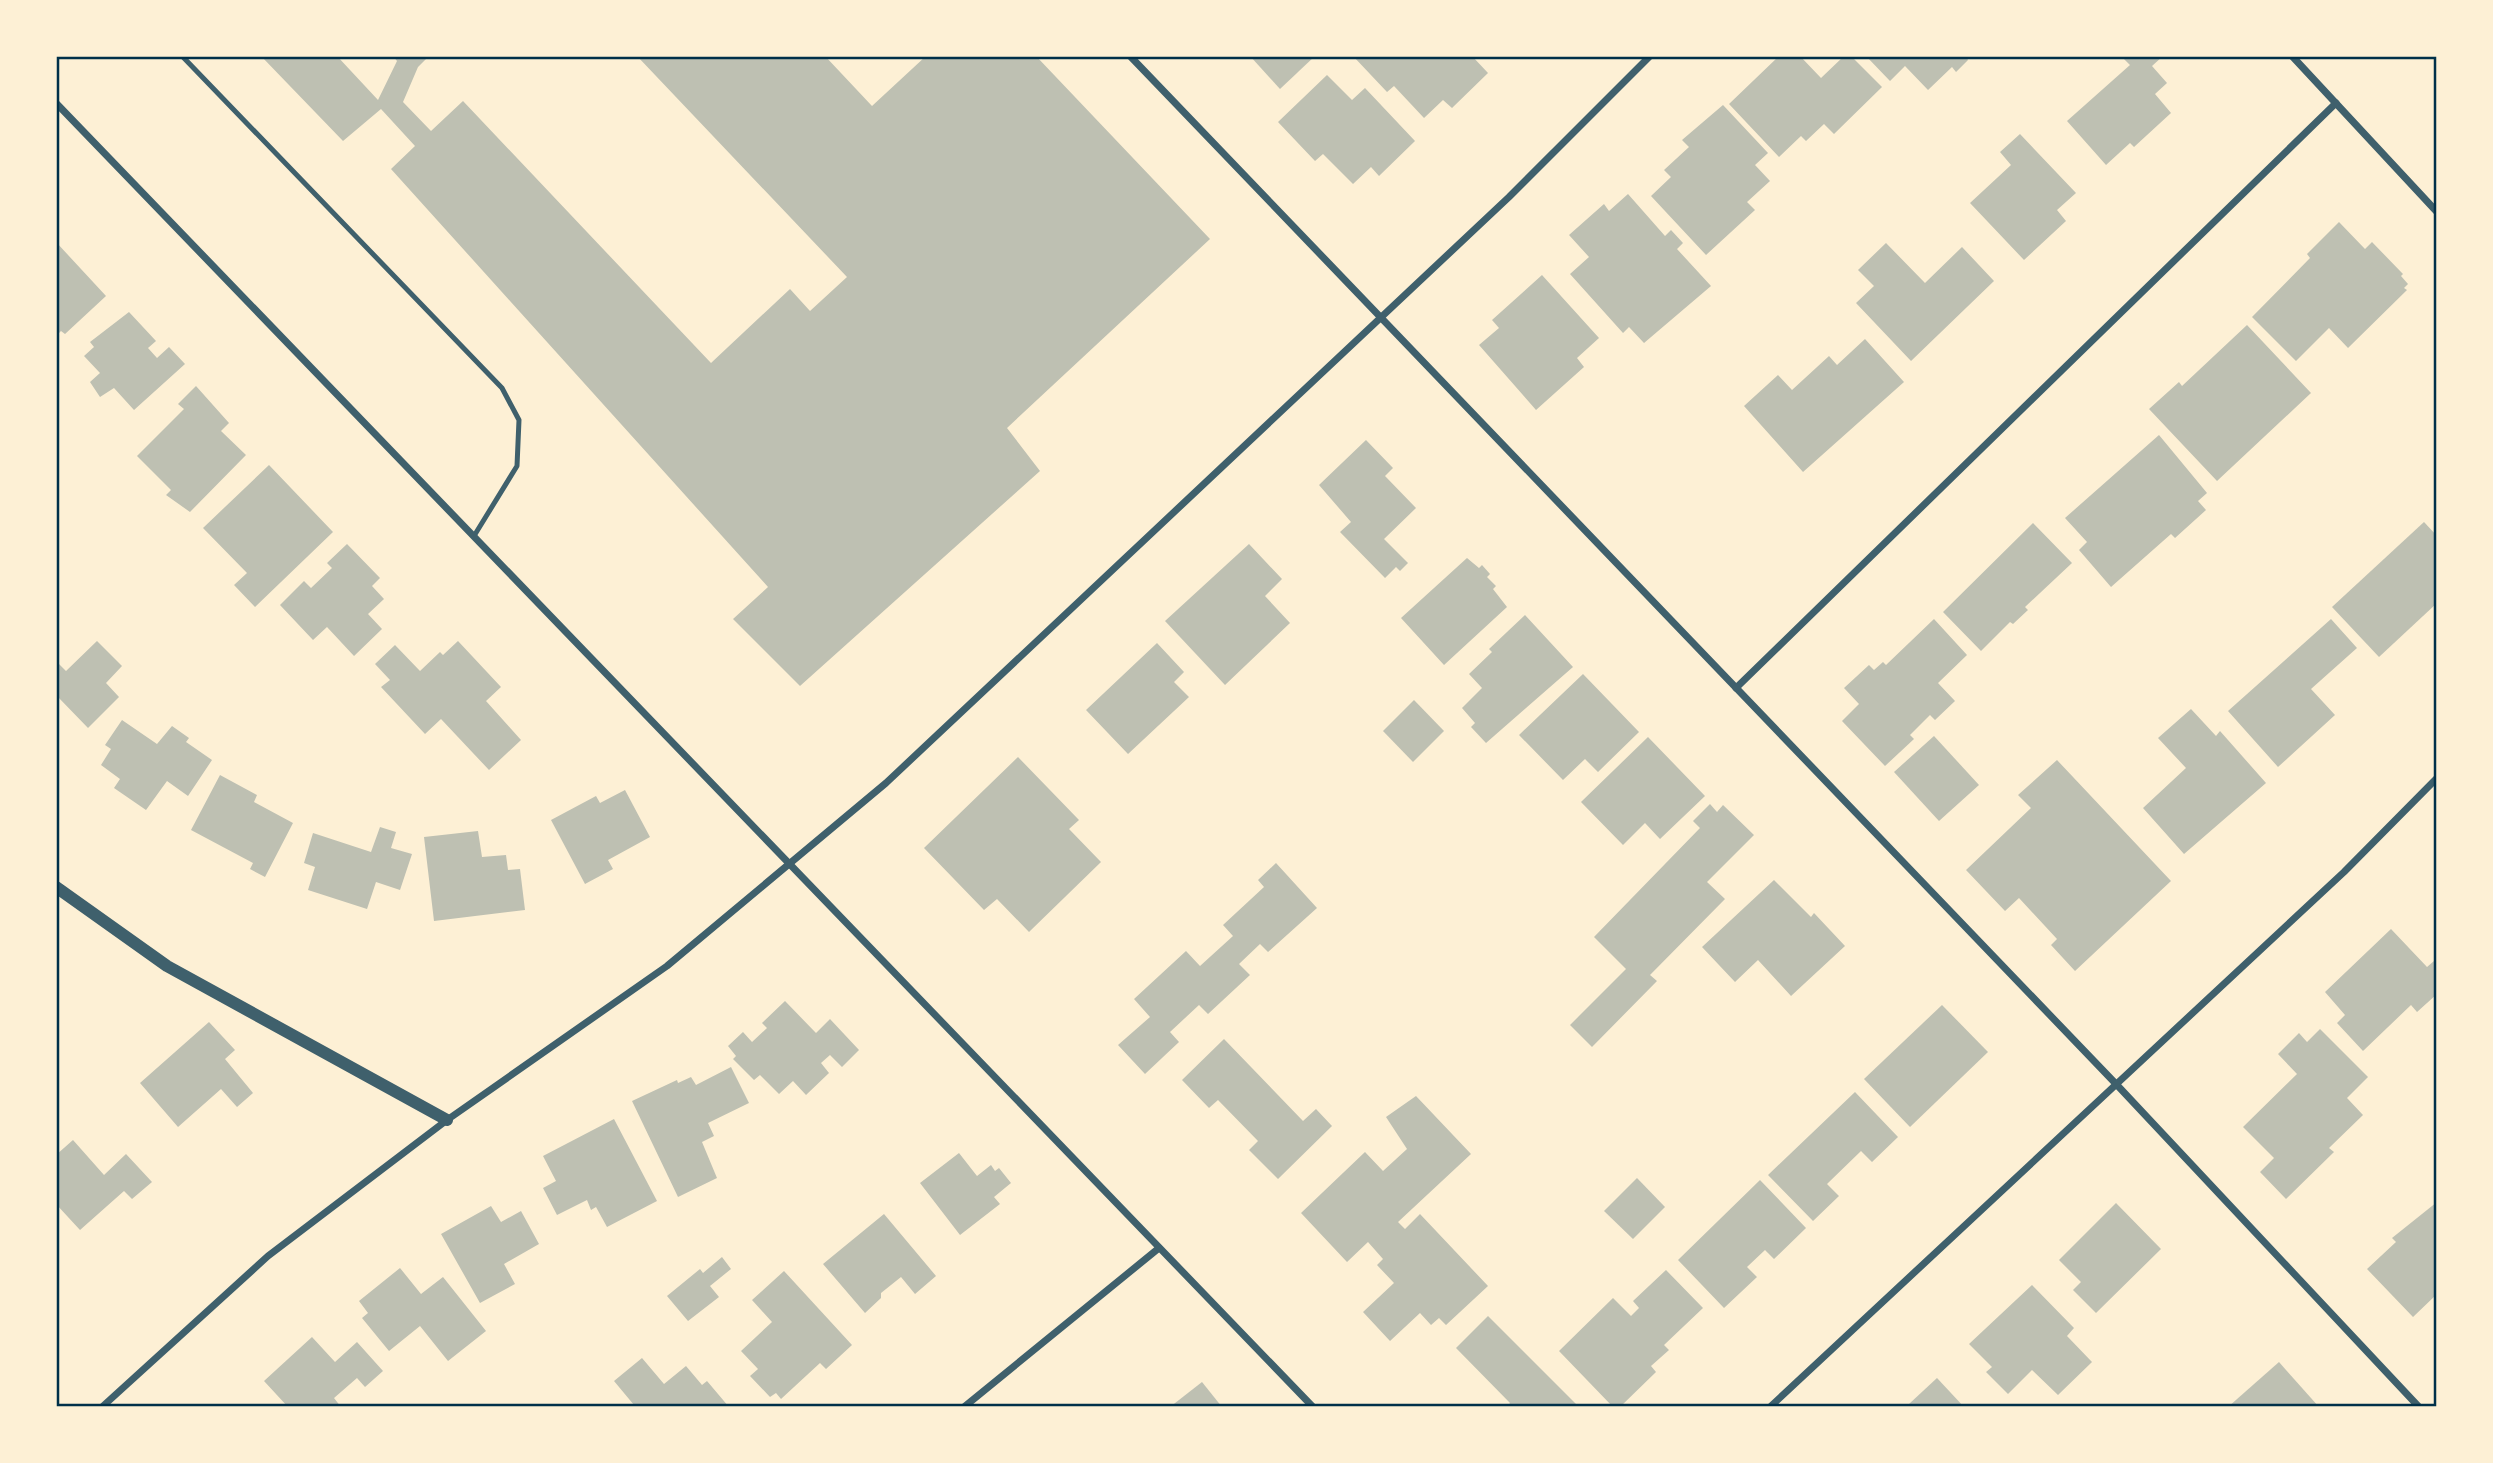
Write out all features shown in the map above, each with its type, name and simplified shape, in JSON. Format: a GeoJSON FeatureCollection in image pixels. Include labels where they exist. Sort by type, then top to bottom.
{"type":"FeatureCollection","features":[{"type":"Feature","properties":{"kind":"street"},"geometry":{"type":"LineString","coordinates":[[1129,56],[2118,1085],[2419,1407]]}},
{"type":"Feature","properties":{"kind":"street"},"geometry":{"type":"LineString","coordinates":[[102,1407],[268,1256],[447,1120],[667,966],[886,783],[1509,197],[1650,56]]}},
{"type":"Feature","properties":{"kind":"street"},"geometry":{"type":"LineString","coordinates":[[2291,56],[2437,212]]}},
{"type":"Feature","properties":{"kind":"street"},"geometry":{"type":"LineString","coordinates":[[56,103],[1313,1407]]}},
{"type":"Feature","properties":{"kind":"street"},"geometry":{"type":"LineString","coordinates":[[1736,688],[2336,103]]}},
{"type":"Feature","properties":{"kind":"street"},"geometry":{"type":"LineString","coordinates":[[1770,1407],[2344,872],[2437,778]]}},
{"type":"Feature","properties":{"kind":"street"},"geometry":{"type":"LineString","coordinates":[[56,887],[167,966],[447,1120]]}},
{"type":"Feature","properties":{"kind":"street"},"geometry":{"type":"LineString","coordinates":[[964,1407],[1160,1248]]}},
{"type":"Feature","properties":{"kind":"lane"},"geometry":{"type":"LineString","coordinates":[[182,56],[502,388],[519,420],[517,466],[474,536]]}},
{"type":"Feature","properties":{"kind":"building"},"geometry":{"type":"Polygon","coordinates":[[[261,56],[337,56],[378,100],[397,61],[393,56],[429,56],[418,67],[403,102],[431,131],[463,101],[711,363],[790,289],[810,311],[847,277],[637,56],[825,56],[872,106],[926,56],[1036,56],[1210,239],[1007,428],[1040,471],[800,686],[733,619],[768,587],[391,169],[415,146],[381,109],[343,141],[261,56]]]}},
{"type":"Feature","properties":{"kind":"building"},"geometry":{"type":"Polygon","coordinates":[[[1250,56],[1315,56],[1280,89],[1250,56]]]}},
{"type":"Feature","properties":{"kind":"building"},"geometry":{"type":"Polygon","coordinates":[[[1353,56],[1472,56],[1488,73],[1452,108],[1443,100],[1424,118],[1394,86],[1387,92],[1353,56]]]}},
{"type":"Feature","properties":{"kind":"building"},"geometry":{"type":"Polygon","coordinates":[[[1779,56],[1800,56],[1821,78],[1844,56],[1851,56],[1882,87],[1834,134],[1824,124],[1806,141],[1801,136],[1779,157],[1729,104],[1779,56]]]}},
{"type":"Feature","properties":{"kind":"building"},"geometry":{"type":"Polygon","coordinates":[[[1866,56],[1966,56],[1968,60],[1956,72],[1952,67],[1928,90],[1905,66],[1890,81],[1866,56]]]}},
{"type":"Feature","properties":{"kind":"building"},"geometry":{"type":"Polygon","coordinates":[[[2121,56],[2163,56],[2152,66],[2167,83],[2155,94],[2171,113],[2134,147],[2130,143],[2106,165],[2067,121],[2130,65],[2121,56]]]}},
{"type":"Feature","properties":{"kind":"building"},"geometry":{"type":"Polygon","coordinates":[[[1327,75],[1352,100],[1365,88],[1415,141],[1379,176],[1371,167],[1353,184],[1323,154],[1315,161],[1278,122],[1327,75]]]}},
{"type":"Feature","properties":{"kind":"building"},"geometry":{"type":"Polygon","coordinates":[[[1723,105],[1768,153],[1755,165],[1770,181],[1747,202],[1755,210],[1706,255],[1651,196],[1671,177],[1664,170],[1689,147],[1682,140],[1723,105]]]}},
{"type":"Feature","properties":{"kind":"building"},"geometry":{"type":"Polygon","coordinates":[[[2020,134],[2076,193],[2057,210],[2066,221],[2024,260],[1970,203],[2011,165],[2000,152],[2020,134]]]}},
{"type":"Feature","properties":{"kind":"building"},"geometry":{"type":"Polygon","coordinates":[[[1628,194],[1665,236],[1671,230],[1683,243],[1677,249],[1711,286],[1644,343],[1629,327],[1623,333],[1570,274],[1589,257],[1569,235],[1604,204],[1609,211],[1628,194]]]}},
{"type":"Feature","properties":{"kind":"building"},"geometry":{"type":"Polygon","coordinates":[[[2339,222],[2365,249],[2372,242],[2403,274],[2401,276],[2408,284],[2404,288],[2407,290],[2348,348],[2329,328],[2296,361],[2252,317],[2310,258],[2307,254],[2339,222]]]}},
{"type":"Feature","properties":{"kind":"building"},"geometry":{"type":"Polygon","coordinates":[[[56,242],[106,296],[65,334],[61,331],[56,336],[56,242]]]}},
{"type":"Feature","properties":{"kind":"building"},"geometry":{"type":"Polygon","coordinates":[[[1886,243],[1925,283],[1962,247],[1994,281],[1911,361],[1856,303],[1874,286],[1858,270],[1886,243]]]}},
{"type":"Feature","properties":{"kind":"building"},"geometry":{"type":"Polygon","coordinates":[[[1542,275],[1599,338],[1577,358],[1584,367],[1536,410],[1479,345],[1499,328],[1492,320],[1542,275]]]}},
{"type":"Feature","properties":{"kind":"building"},"geometry":{"type":"Polygon","coordinates":[[[129,312],[156,341],[148,348],[157,358],[169,347],[185,364],[134,410],[114,388],[100,397],[90,382],[100,373],[84,356],[94,347],[90,342],[129,312]]]}},
{"type":"Feature","properties":{"kind":"building"},"geometry":{"type":"Polygon","coordinates":[[[2247,325],[2311,393],[2217,481],[2149,409],[2179,382],[2182,386],[2247,325]]]}},
{"type":"Feature","properties":{"kind":"building"},"geometry":{"type":"Polygon","coordinates":[[[1865,339],[1904,382],[1803,472],[1744,406],[1778,375],[1792,390],[1829,356],[1837,365],[1865,339]]]}},
{"type":"Feature","properties":{"kind":"building"},"geometry":{"type":"Polygon","coordinates":[[[196,386],[229,423],[221,431],[246,455],[190,512],[166,495],[171,490],[137,456],[184,409],[178,404],[196,386]]]}},
{"type":"Feature","properties":{"kind":"building"},"geometry":{"type":"Polygon","coordinates":[[[2159,435],[2207,493],[2198,501],[2206,510],[2175,538],[2171,534],[2111,587],[2079,550],[2087,542],[2065,518],[2159,435]]]}},
{"type":"Feature","properties":{"kind":"building"},"geometry":{"type":"Polygon","coordinates":[[[1366,440],[1393,468],[1385,476],[1416,508],[1384,539],[1408,563],[1400,571],[1396,567],[1385,578],[1340,532],[1351,522],[1319,485],[1366,440]]]}},
{"type":"Feature","properties":{"kind":"building"},"geometry":{"type":"Polygon","coordinates":[[[269,465],[333,532],[255,607],[234,585],[247,573],[203,528],[269,465]]]}},
{"type":"Feature","properties":{"kind":"building"},"geometry":{"type":"Polygon","coordinates":[[[2424,522],[2437,536],[2437,603],[2379,657],[2332,607],[2424,522]]]}},
{"type":"Feature","properties":{"kind":"building"},"geometry":{"type":"Polygon","coordinates":[[[2033,523],[2072,563],[2025,607],[2028,610],[2013,624],[2010,622],[1981,651],[1943,612],[2033,523]]]}},
{"type":"Feature","properties":{"kind":"building"},"geometry":{"type":"Polygon","coordinates":[[[347,544],[380,578],[372,586],[384,599],[368,614],[382,629],[354,656],[327,627],[313,640],[280,605],[304,581],[311,588],[332,568],[327,563],[347,544]]]}},
{"type":"Feature","properties":{"kind":"building"},"geometry":{"type":"Polygon","coordinates":[[[1249,544],[1282,579],[1265,596],[1290,623],[1225,685],[1165,621],[1249,544]]]}},
{"type":"Feature","properties":{"kind":"building"},"geometry":{"type":"Polygon","coordinates":[[[1467,558],[1479,568],[1482,565],[1490,574],[1487,577],[1496,586],[1493,589],[1507,607],[1444,665],[1401,618],[1467,558]]]}},
{"type":"Feature","properties":{"kind":"building"},"geometry":{"type":"Polygon","coordinates":[[[1525,615],[1573,667],[1486,743],[1471,727],[1475,723],[1462,708],[1482,688],[1469,674],[1492,652],[1489,649],[1525,615]]]}},
{"type":"Feature","properties":{"kind":"building"},"geometry":{"type":"Polygon","coordinates":[[[1934,619],[1967,655],[1938,683],[1955,701],[1935,720],[1930,715],[1910,735],[1914,739],[1885,766],[1842,721],[1859,704],[1844,688],[1869,665],[1874,670],[1883,662],[1886,665],[1934,619]]]}},
{"type":"Feature","properties":{"kind":"building"},"geometry":{"type":"Polygon","coordinates":[[[2331,619],[2357,648],[2311,689],[2335,715],[2278,767],[2228,711],[2331,619]]]}},
{"type":"Feature","properties":{"kind":"building"},"geometry":{"type":"Polygon","coordinates":[[[97,641],[122,666],[106,683],[119,697],[88,728],[58,697],[56,699],[56,661],[66,671],[97,641]]]}},
{"type":"Feature","properties":{"kind":"building"},"geometry":{"type":"Polygon","coordinates":[[[458,641],[501,687],[486,701],[521,740],[489,770],[441,719],[425,734],[381,687],[390,680],[375,664],[395,645],[420,671],[440,652],[443,655],[458,641]]]}},
{"type":"Feature","properties":{"kind":"building"},"geometry":{"type":"Polygon","coordinates":[[[1157,643],[1184,672],[1174,682],[1189,697],[1128,754],[1086,710],[1157,643]]]}},
{"type":"Feature","properties":{"kind":"building"},"geometry":{"type":"Polygon","coordinates":[[[1583,674],[1639,732],[1598,772],[1585,759],[1563,780],[1519,735],[1583,674]]]}},
{"type":"Feature","properties":{"kind":"building"},"geometry":{"type":"Polygon","coordinates":[[[1414,700],[1444,731],[1413,762],[1383,731],[1414,700]]]}},
{"type":"Feature","properties":{"kind":"building"},"geometry":{"type":"Polygon","coordinates":[[[2191,709],[2216,736],[2220,731],[2266,783],[2184,854],[2143,808],[2186,768],[2158,738],[2191,709]]]}},
{"type":"Feature","properties":{"kind":"building"},"geometry":{"type":"Polygon","coordinates":[[[122,720],[157,744],[172,726],[189,738],[186,742],[212,760],[188,796],[167,781],[146,810],[114,788],[120,779],[101,765],[111,749],[105,745],[122,720]]]}},
{"type":"Feature","properties":{"kind":"building"},"geometry":{"type":"Polygon","coordinates":[[[1934,736],[1979,785],[1939,821],[1894,772],[1934,736]]]}},
{"type":"Feature","properties":{"kind":"building"},"geometry":{"type":"Polygon","coordinates":[[[1648,737],[1705,796],[1660,839],[1645,823],[1623,845],[1581,802],[1648,737]]]}},
{"type":"Feature","properties":{"kind":"building"},"geometry":{"type":"Polygon","coordinates":[[[1018,757],[1079,820],[1069,829],[1101,862],[1029,932],[997,899],[984,910],[924,848],[1018,757]]]}},
{"type":"Feature","properties":{"kind":"building"},"geometry":{"type":"Polygon","coordinates":[[[2057,760],[2171,881],[2075,971],[2051,945],[2057,939],[2019,898],[2005,911],[1966,870],[2031,808],[2018,795],[2057,760]]]}},
{"type":"Feature","properties":{"kind":"building"},"geometry":{"type":"Polygon","coordinates":[[[220,775],[257,795],[254,802],[293,823],[265,877],[250,869],[253,863],[191,830],[220,775]]]}},
{"type":"Feature","properties":{"kind":"building"},"geometry":{"type":"Polygon","coordinates":[[[625,790],[650,837],[608,860],[613,869],[585,884],[551,820],[596,796],[600,803],[625,790]]]}},
{"type":"Feature","properties":{"kind":"building"},"geometry":{"type":"Polygon","coordinates":[[[1710,804],[1717,812],[1723,805],[1754,835],[1707,882],[1725,899],[1650,975],[1657,981],[1592,1047],[1570,1025],[1626,969],[1594,937],[1700,828],[1693,821],[1710,804]]]}},
{"type":"Feature","properties":{"kind":"building"},"geometry":{"type":"Polygon","coordinates":[[[380,827],[396,832],[391,848],[412,854],[400,890],[376,882],[367,909],[308,890],[315,867],[304,863],[313,833],[371,852],[380,827]]]}},
{"type":"Feature","properties":{"kind":"building"},"geometry":{"type":"Polygon","coordinates":[[[478,831],[482,857],[506,855],[508,870],[520,869],[525,910],[434,921],[424,837],[478,831]]]}},
{"type":"Feature","properties":{"kind":"building"},"geometry":{"type":"Polygon","coordinates":[[[1276,863],[1317,908],[1268,952],[1260,944],[1239,964],[1250,975],[1208,1014],[1199,1005],[1170,1032],[1179,1042],[1145,1074],[1118,1045],[1150,1017],[1134,999],[1186,951],[1200,966],[1233,936],[1223,925],[1264,887],[1258,880],[1276,863]]]}},
{"type":"Feature","properties":{"kind":"building"},"geometry":{"type":"Polygon","coordinates":[[[1774,880],[1811,917],[1814,913],[1845,946],[1791,996],[1758,960],[1735,982],[1702,947],[1774,880]]]}},
{"type":"Feature","properties":{"kind":"building"},"geometry":{"type":"Polygon","coordinates":[[[2391,929],[2427,967],[2434,961],[2437,964],[2437,994],[2417,1012],[2411,1005],[2363,1051],[2337,1023],[2345,1015],[2325,992],[2391,929]]]}},
{"type":"Feature","properties":{"kind":"building"},"geometry":{"type":"Polygon","coordinates":[[[785,1001],[816,1033],[830,1019],[859,1050],[842,1067],[830,1055],[821,1063],[829,1073],[806,1095],[793,1081],[779,1094],[760,1075],[754,1080],[733,1059],[736,1056],[728,1046],[743,1032],[752,1042],[767,1028],[762,1023],[785,1001]]]}},
{"type":"Feature","properties":{"kind":"building"},"geometry":{"type":"Polygon","coordinates":[[[1942,1005],[1988,1052],[1910,1127],[1864,1079],[1942,1005]]]}},
{"type":"Feature","properties":{"kind":"building"},"geometry":{"type":"Polygon","coordinates":[[[209,1022],[235,1050],[225,1059],[253,1093],[237,1107],[221,1089],[178,1127],[140,1083],[209,1022]]]}},
{"type":"Feature","properties":{"kind":"building"},"geometry":{"type":"Polygon","coordinates":[[[2320,1029],[2368,1077],[2347,1098],[2363,1115],[2329,1148],[2334,1152],[2286,1199],[2260,1172],[2274,1158],[2243,1127],[2297,1074],[2278,1054],[2299,1033],[2307,1042],[2320,1029]]]}},
{"type":"Feature","properties":{"kind":"building"},"geometry":{"type":"Polygon","coordinates":[[[1224,1039],[1303,1121],[1316,1109],[1332,1126],[1278,1179],[1249,1150],[1258,1141],[1218,1100],[1209,1108],[1182,1080],[1224,1039]]]}},
{"type":"Feature","properties":{"kind":"building"},"geometry":{"type":"Polygon","coordinates":[[[731,1067],[749,1103],[708,1123],[714,1136],[702,1142],[717,1178],[678,1197],[632,1101],[677,1080],[678,1083],[691,1077],[696,1085],[731,1067]]]}},
{"type":"Feature","properties":{"kind":"building"},"geometry":{"type":"Polygon","coordinates":[[[1855,1092],[1898,1137],[1872,1162],[1861,1151],[1827,1184],[1839,1196],[1813,1221],[1768,1175],[1855,1092]]]}},
{"type":"Feature","properties":{"kind":"building"},"geometry":{"type":"Polygon","coordinates":[[[1416,1096],[1471,1154],[1398,1222],[1405,1229],[1420,1214],[1488,1286],[1446,1325],[1439,1318],[1431,1325],[1420,1313],[1390,1341],[1363,1312],[1394,1283],[1377,1265],[1383,1259],[1368,1242],[1347,1262],[1301,1213],[1365,1152],[1383,1171],[1407,1149],[1386,1117],[1416,1096]]]}},
{"type":"Feature","properties":{"kind":"building"},"geometry":{"type":"Polygon","coordinates":[[[614,1119],[657,1201],[607,1227],[596,1207],[591,1210],[587,1200],[557,1215],[543,1188],[556,1181],[543,1156],[614,1119]]]}},
{"type":"Feature","properties":{"kind":"building"},"geometry":{"type":"Polygon","coordinates":[[[73,1140],[104,1175],[126,1154],[152,1182],[132,1199],[124,1191],[80,1230],[56,1204],[56,1155],[73,1140]]]}},
{"type":"Feature","properties":{"kind":"building"},"geometry":{"type":"Polygon","coordinates":[[[959,1153],[977,1176],[991,1165],[995,1171],[999,1168],[1011,1183],[994,1197],[1000,1204],[960,1235],[920,1183],[959,1153]]]}},
{"type":"Feature","properties":{"kind":"building"},"geometry":{"type":"Polygon","coordinates":[[[1637,1178],[1665,1207],[1633,1239],[1604,1211],[1637,1178]]]}},
{"type":"Feature","properties":{"kind":"building"},"geometry":{"type":"Polygon","coordinates":[[[1760,1180],[1806,1228],[1774,1259],[1765,1250],[1747,1267],[1757,1277],[1724,1308],[1678,1260],[1760,1180]]]}},
{"type":"Feature","properties":{"kind":"building"},"geometry":{"type":"Polygon","coordinates":[[[2437,1202],[2437,1294],[2413,1317],[2367,1269],[2396,1242],[2392,1238],[2437,1202]]]}},
{"type":"Feature","properties":{"kind":"building"},"geometry":{"type":"Polygon","coordinates":[[[2116,1203],[2161,1249],[2096,1313],[2073,1290],[2081,1282],[2059,1260],[2116,1203]]]}},
{"type":"Feature","properties":{"kind":"building"},"geometry":{"type":"Polygon","coordinates":[[[491,1206],[501,1222],[521,1211],[539,1244],[504,1264],[515,1284],[480,1303],[441,1234],[491,1206]]]}},
{"type":"Feature","properties":{"kind":"building"},"geometry":{"type":"Polygon","coordinates":[[[884,1214],[936,1276],[915,1294],[901,1277],[881,1293],[881,1298],[865,1313],[823,1264],[884,1214]]]}},
{"type":"Feature","properties":{"kind":"building"},"geometry":{"type":"Polygon","coordinates":[[[722,1257],[731,1269],[710,1286],[719,1297],[688,1321],[667,1296],[700,1269],[703,1273],[722,1257]]]}},
{"type":"Feature","properties":{"kind":"building"},"geometry":{"type":"Polygon","coordinates":[[[400,1268],[421,1294],[443,1277],[486,1331],[448,1361],[420,1326],[389,1351],[362,1318],[368,1313],[359,1301],[400,1268]]]}},
{"type":"Feature","properties":{"kind":"building"},"geometry":{"type":"Polygon","coordinates":[[[1666,1270],[1703,1308],[1664,1345],[1669,1350],[1651,1366],[1656,1372],[1620,1407],[1613,1407],[1559,1351],[1613,1298],[1631,1316],[1639,1308],[1633,1301],[1666,1270]]]}},
{"type":"Feature","properties":{"kind":"building"},"geometry":{"type":"Polygon","coordinates":[[[784,1271],[852,1345],[826,1369],[820,1363],[781,1399],[776,1393],[770,1397],[750,1376],[758,1369],[741,1351],[772,1322],[752,1300],[784,1271]]]}},
{"type":"Feature","properties":{"kind":"building"},"geometry":{"type":"Polygon","coordinates":[[[2032,1285],[2074,1328],[2067,1336],[2092,1362],[2058,1395],[2032,1370],[2008,1394],[1986,1372],[1992,1367],[1969,1344],[2032,1285]]]}},
{"type":"Feature","properties":{"kind":"building"},"geometry":{"type":"Polygon","coordinates":[[[1488,1316],[1579,1407],[1507,1407],[1510,1403],[1456,1348],[1488,1316]]]}},
{"type":"Feature","properties":{"kind":"building"},"geometry":{"type":"Polygon","coordinates":[[[312,1337],[335,1362],[357,1342],[383,1371],[365,1387],[357,1378],[334,1398],[341,1407],[288,1407],[264,1381],[312,1337]]]}},
{"type":"Feature","properties":{"kind":"building"},"geometry":{"type":"Polygon","coordinates":[[[642,1358],[664,1384],[686,1366],[702,1385],[707,1381],[729,1407],[632,1407],[634,1405],[614,1381],[642,1358]]]}},
{"type":"Feature","properties":{"kind":"building"},"geometry":{"type":"Polygon","coordinates":[[[2279,1362],[2319,1407],[2228,1407],[2279,1362]]]}},
{"type":"Feature","properties":{"kind":"building"},"geometry":{"type":"Polygon","coordinates":[[[1937,1378],[1964,1407],[1909,1404],[1937,1378]]]}},
{"type":"Feature","properties":{"kind":"building"},"geometry":{"type":"Polygon","coordinates":[[[1202,1382],[1222,1407],[1170,1407],[1202,1382]]]}}]}
